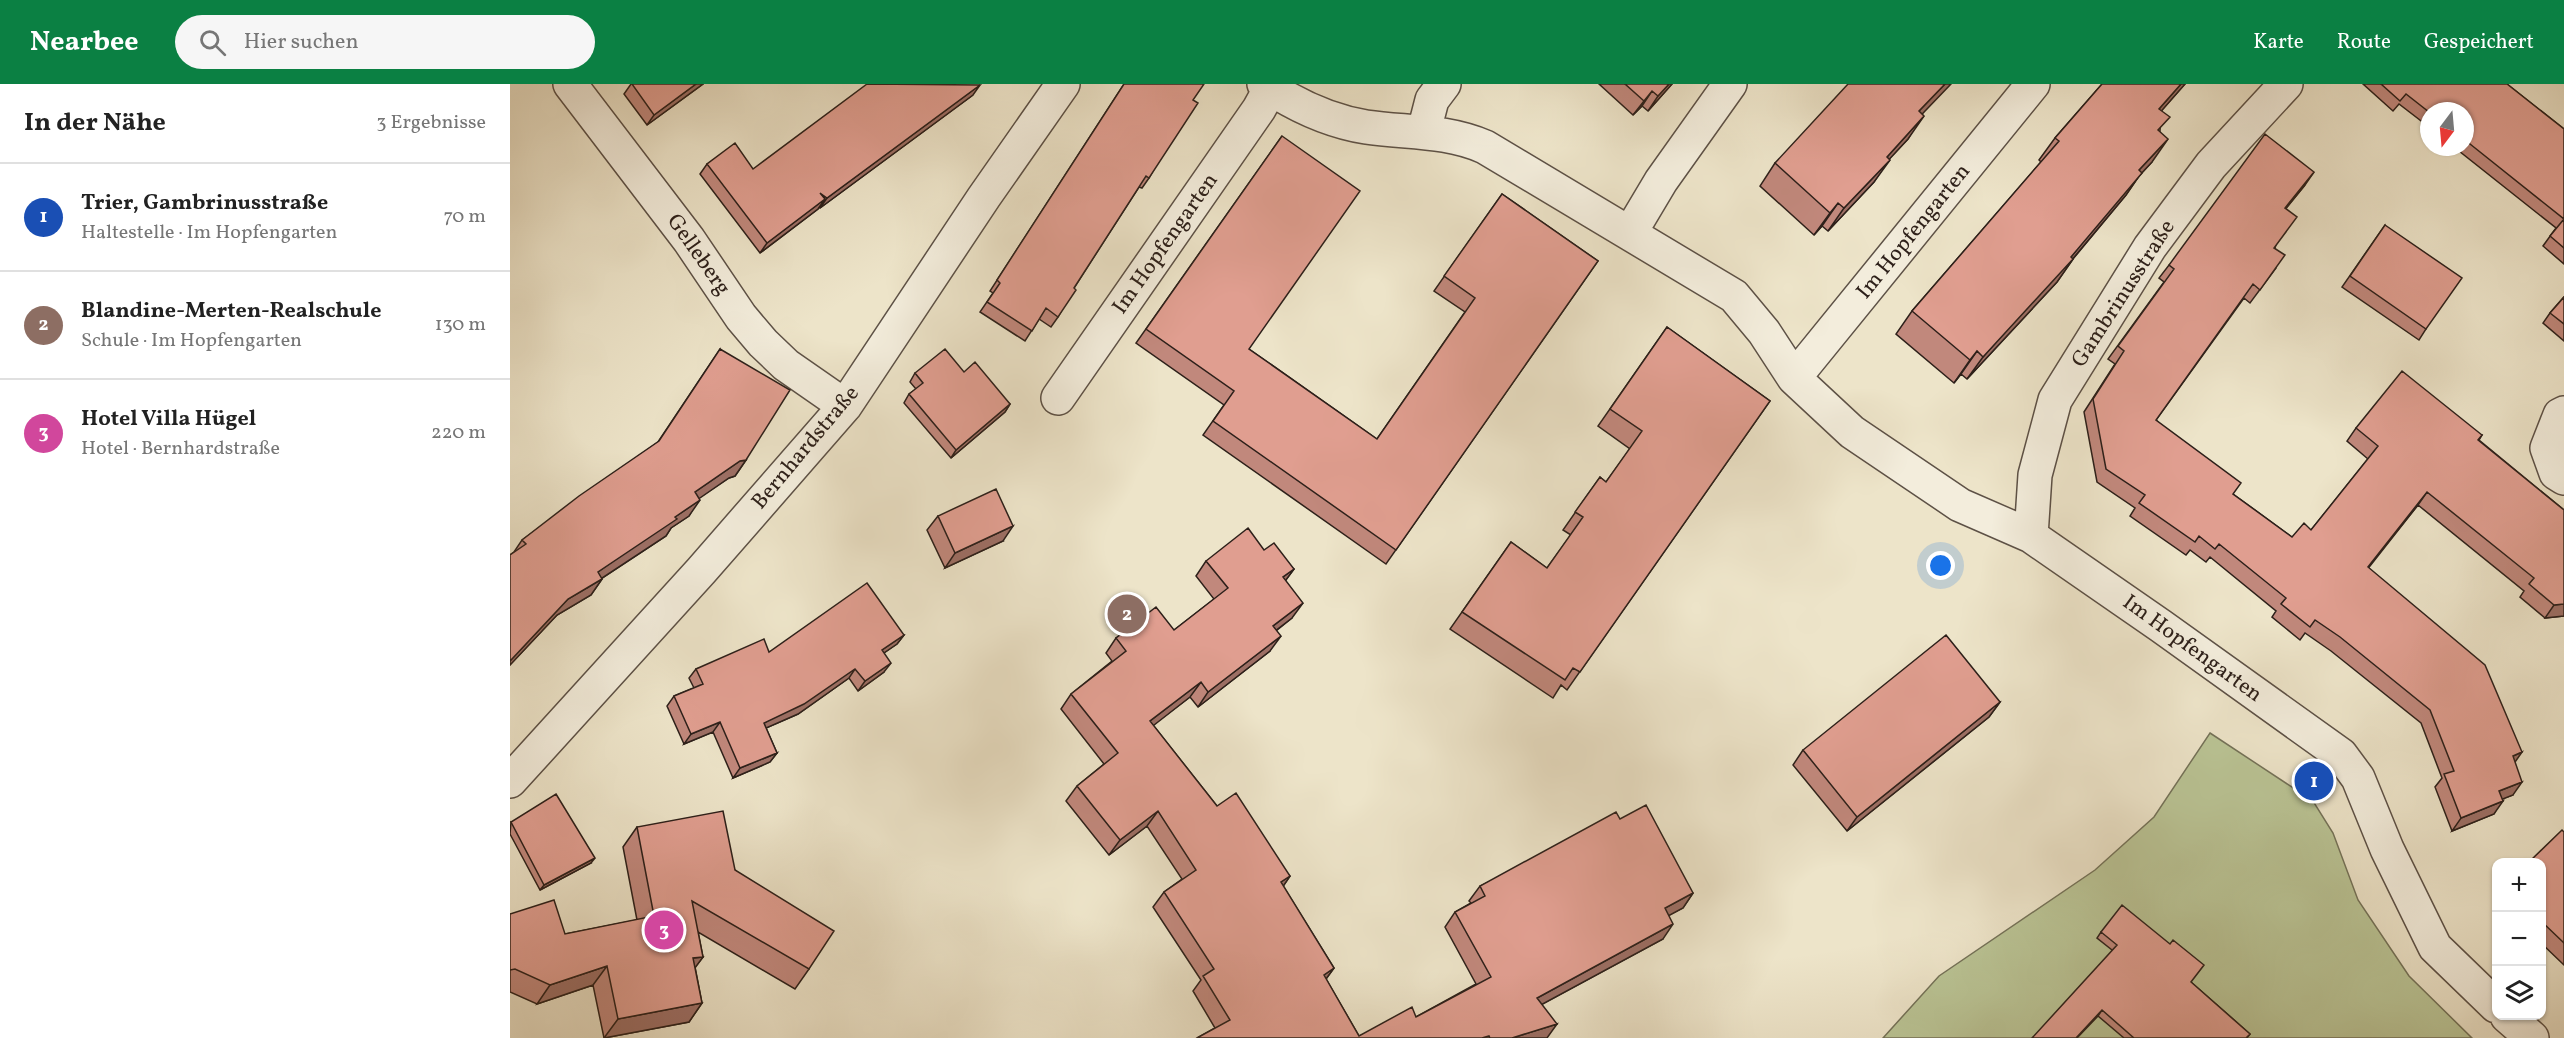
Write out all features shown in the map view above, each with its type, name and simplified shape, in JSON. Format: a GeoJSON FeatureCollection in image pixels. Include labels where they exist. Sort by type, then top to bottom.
{"type":"FeatureCollection","features":[{"type":"Feature","properties":{"kind":"street","name":"Gelleberg"},"geometry":{"type":"LineString","coordinates":[[570,84],[689,240],[741,317],[763,343],[786,365],[845,406]]}},
{"type":"Feature","properties":{"kind":"street","name":"Bernhardstraße"},"geometry":{"type":"LineString","coordinates":[[510,781],[701,571],[845,406],[984,197],[1064,84]]}},
{"type":"Feature","properties":{"kind":"street"},"geometry":{"type":"LineString","coordinates":[[1424,131],[1432,100],[1444,84]]}},
{"type":"Feature","properties":{"kind":"street"},"geometry":{"type":"LineString","coordinates":[[1630,233],[1661,181],[1730,84]]}},
{"type":"Feature","properties":{"kind":"street","name":"Im Hopfengarten"},"geometry":{"type":"LineString","coordinates":[[1794,378],[2024,98],[2033,84]]}},
{"type":"Feature","properties":{"kind":"street","name":"Gambrinusstraße"},"geometry":{"type":"LineString","coordinates":[[2031,536],[2036,475],[2055,400],[2150,247],[2211,165],[2286,84]]}},
{"type":"Feature","properties":{"kind":"street","name":"Im Hopfengarten"},"geometry":{"type":"LineString","coordinates":[[1058,398],[1246,128],[1267,86],[1306,109],[1344,122],[1366,127],[1424,131],[1467,140],[1485,147],[1734,296],[1764,332],[1794,378],[1852,432],[1960,505],[2031,536],[2341,755],[2358,778],[2387,849],[2435,947],[2492,1002]]}},
{"type":"Feature","properties":{"kind":"street"},"geometry":{"type":"LineString","coordinates":[[2564,413],[2560,415],[2547,448],[2556,473],[2564,478]]}},
{"type":"Feature","properties":{"kind":"street"},"geometry":{"type":"LineString","coordinates":[[2512,1020],[2532,1038]]}},
{"type":"Feature","properties":{"kind":"green space"},"geometry":{"type":"Polygon","coordinates":[[[2210,733],[2313,801],[2333,833],[2358,900],[2409,976],[2472,1038],[1883,1038],[1939,976],[2095,870],[2154,817],[2210,733]]]}},
{"type":"Feature","properties":{"kind":"building"},"geometry":{"type":"Polygon","coordinates":[[[632,84],[696,84],[654,115],[632,84]]]}},
{"type":"Feature","properties":{"kind":"building"},"geometry":{"type":"Polygon","coordinates":[[[867,84],[980,85],[827,198],[820,193],[825,199],[767,243],[707,164],[735,143],[753,169],[867,84]]]}},
{"type":"Feature","properties":{"kind":"building"},"geometry":{"type":"Polygon","coordinates":[[[1124,84],[1204,84],[1193,100],[1198,103],[1149,178],[1146,176],[1058,317],[1046,308],[1032,331],[987,302],[1000,283],[997,280],[1124,84]]]}},
{"type":"Feature","properties":{"kind":"building"},"geometry":{"type":"Polygon","coordinates":[[[1625,84],[1669,84],[1658,96],[1652,91],[1644,101],[1625,84]]]}},
{"type":"Feature","properties":{"kind":"building"},"geometry":{"type":"Polygon","coordinates":[[[1848,84],[1945,84],[1919,111],[1924,116],[1887,157],[1890,160],[1844,208],[1838,203],[1830,213],[1775,163],[1848,84]]]}},
{"type":"Feature","properties":{"kind":"building"},"geometry":{"type":"Polygon","coordinates":[[[2102,84],[2181,84],[2159,109],[2170,117],[2158,130],[2168,139],[2139,170],[2142,173],[2071,257],[2073,259],[1983,357],[1977,351],[1970,360],[1912,311],[2059,141],[2055,138],[2102,84]]]}},
{"type":"Feature","properties":{"kind":"building"},"geometry":{"type":"Polygon","coordinates":[[[2381,84],[2507,84],[2564,129],[2564,219],[2474,147],[2474,102],[2420,102],[2420,105],[2406,94],[2400,101],[2381,84]]]}},
{"type":"Feature","properties":{"kind":"building"},"geometry":{"type":"Polygon","coordinates":[[[2265,134],[2314,172],[2285,208],[2297,217],[2274,248],[2285,255],[2260,290],[2253,284],[2156,420],[2241,483],[2233,494],[2292,537],[2304,523],[2311,530],[2378,446],[2356,428],[2402,371],[2482,435],[2478,440],[2564,510],[2564,604],[2554,605],[2529,584],[2534,578],[2427,492],[2368,567],[2485,665],[2522,752],[2513,756],[2522,782],[2499,791],[2503,801],[2461,818],[2444,774],[2454,771],[2430,710],[2340,637],[2315,620],[2310,627],[2281,604],[2286,598],[2219,544],[2215,549],[2199,536],[2195,542],[2139,503],[2145,495],[2106,469],[2093,399],[2124,351],[2118,346],[2174,269],[2169,265],[2265,134]]]}},
{"type":"Feature","properties":{"kind":"building"},"geometry":{"type":"Polygon","coordinates":[[[1282,136],[1360,191],[1249,349],[1377,439],[1475,298],[1444,276],[1502,194],[1598,261],[1396,550],[1213,421],[1234,391],[1146,329],[1282,136]]]}},
{"type":"Feature","properties":{"kind":"building"},"geometry":{"type":"Polygon","coordinates":[[[2564,219],[2564,248],[2550,236],[2564,219]]]}},
{"type":"Feature","properties":{"kind":"building"},"geometry":{"type":"Polygon","coordinates":[[[2385,225],[2462,278],[2426,329],[2350,276],[2385,225]]]}},
{"type":"Feature","properties":{"kind":"building"},"geometry":{"type":"Polygon","coordinates":[[[2564,297],[2564,324],[2550,313],[2564,297]]]}},
{"type":"Feature","properties":{"kind":"building"},"geometry":{"type":"Polygon","coordinates":[[[1667,327],[1770,401],[1580,672],[1573,668],[1565,680],[1462,612],[1511,542],[1547,568],[1583,517],[1575,512],[1600,477],[1606,482],[1642,431],[1610,409],[1667,327]]]}},
{"type":"Feature","properties":{"kind":"building"},"geometry":{"type":"Polygon","coordinates":[[[720,349],[790,390],[746,460],[740,461],[695,492],[700,500],[675,517],[677,519],[598,572],[602,579],[568,599],[510,661],[510,555],[526,544],[522,540],[579,496],[659,441],[720,349]]]}},
{"type":"Feature","properties":{"kind":"building"},"geometry":{"type":"Polygon","coordinates":[[[945,349],[964,372],[975,362],[1010,404],[956,450],[909,394],[923,383],[915,373],[945,349]]]}},
{"type":"Feature","properties":{"kind":"building"},"geometry":{"type":"Polygon","coordinates":[[[996,489],[1013,526],[955,553],[938,516],[996,489]]]}},
{"type":"Feature","properties":{"kind":"building"},"geometry":{"type":"Polygon","coordinates":[[[1248,528],[1264,550],[1274,543],[1294,569],[1283,577],[1303,603],[1273,626],[1281,636],[1208,692],[1201,682],[1150,721],[1217,806],[1236,793],[1290,876],[1281,882],[1334,968],[1324,975],[1359,1036],[1412,1007],[1416,1017],[1491,977],[1455,912],[1485,896],[1480,886],[1616,812],[1620,819],[1646,805],[1693,893],[1665,908],[1673,924],[1537,998],[1557,1024],[1512,1038],[1490,1038],[1489,1036],[1482,1038],[1197,1038],[1230,1020],[1203,976],[1214,969],[1164,892],[1196,870],[1158,811],[1120,840],[1077,786],[1118,753],[1071,694],[1126,651],[1116,638],[1156,607],[1174,630],[1228,588],[1206,561],[1248,528]]]}},
{"type":"Feature","properties":{"kind":"building"},"geometry":{"type":"Polygon","coordinates":[[[867,583],[904,635],[882,650],[891,663],[865,681],[855,669],[804,704],[764,723],[777,753],[740,768],[720,722],[691,734],[674,696],[703,684],[696,669],[764,639],[769,652],[867,583]]]}},
{"type":"Feature","properties":{"kind":"building"},"geometry":{"type":"Polygon","coordinates":[[[1946,635],[2000,702],[1857,817],[1803,750],[1946,635]]]}},
{"type":"Feature","properties":{"kind":"building"},"geometry":{"type":"Polygon","coordinates":[[[556,794],[595,858],[544,885],[511,822],[556,794]]]}},
{"type":"Feature","properties":{"kind":"building"},"geometry":{"type":"Polygon","coordinates":[[[723,811],[735,870],[834,931],[809,969],[692,901],[703,957],[693,958],[702,1003],[618,1019],[607,966],[550,985],[515,969],[510,970],[510,914],[554,900],[565,934],[654,916],[637,827],[723,811]]]}},
{"type":"Feature","properties":{"kind":"building"},"geometry":{"type":"Polygon","coordinates":[[[2562,830],[2564,832],[2564,943],[2546,926],[2546,858],[2533,858],[2562,830]]]}},
{"type":"Feature","properties":{"kind":"building"},"geometry":{"type":"Polygon","coordinates":[[[2122,905],[2170,944],[2173,940],[2204,965],[2191,982],[2250,1034],[2246,1038],[2134,1038],[2102,1010],[2076,1038],[2032,1038],[2117,945],[2101,932],[2122,905]]]}},
{"type":"Feature","properties":{"kind":"place","name":"Blandine-Merten-Realschule"},"geometry":{"type":"Point","coordinates":[1127,614]}},
{"type":"Feature","properties":{"kind":"place","name":"Trier, Gambrinusstraße"},"geometry":{"type":"Point","coordinates":[2314,781]}},
{"type":"Feature","properties":{"kind":"place","name":"Hotel Villa Hügel"},"geometry":{"type":"Point","coordinates":[664,930]}}]}
